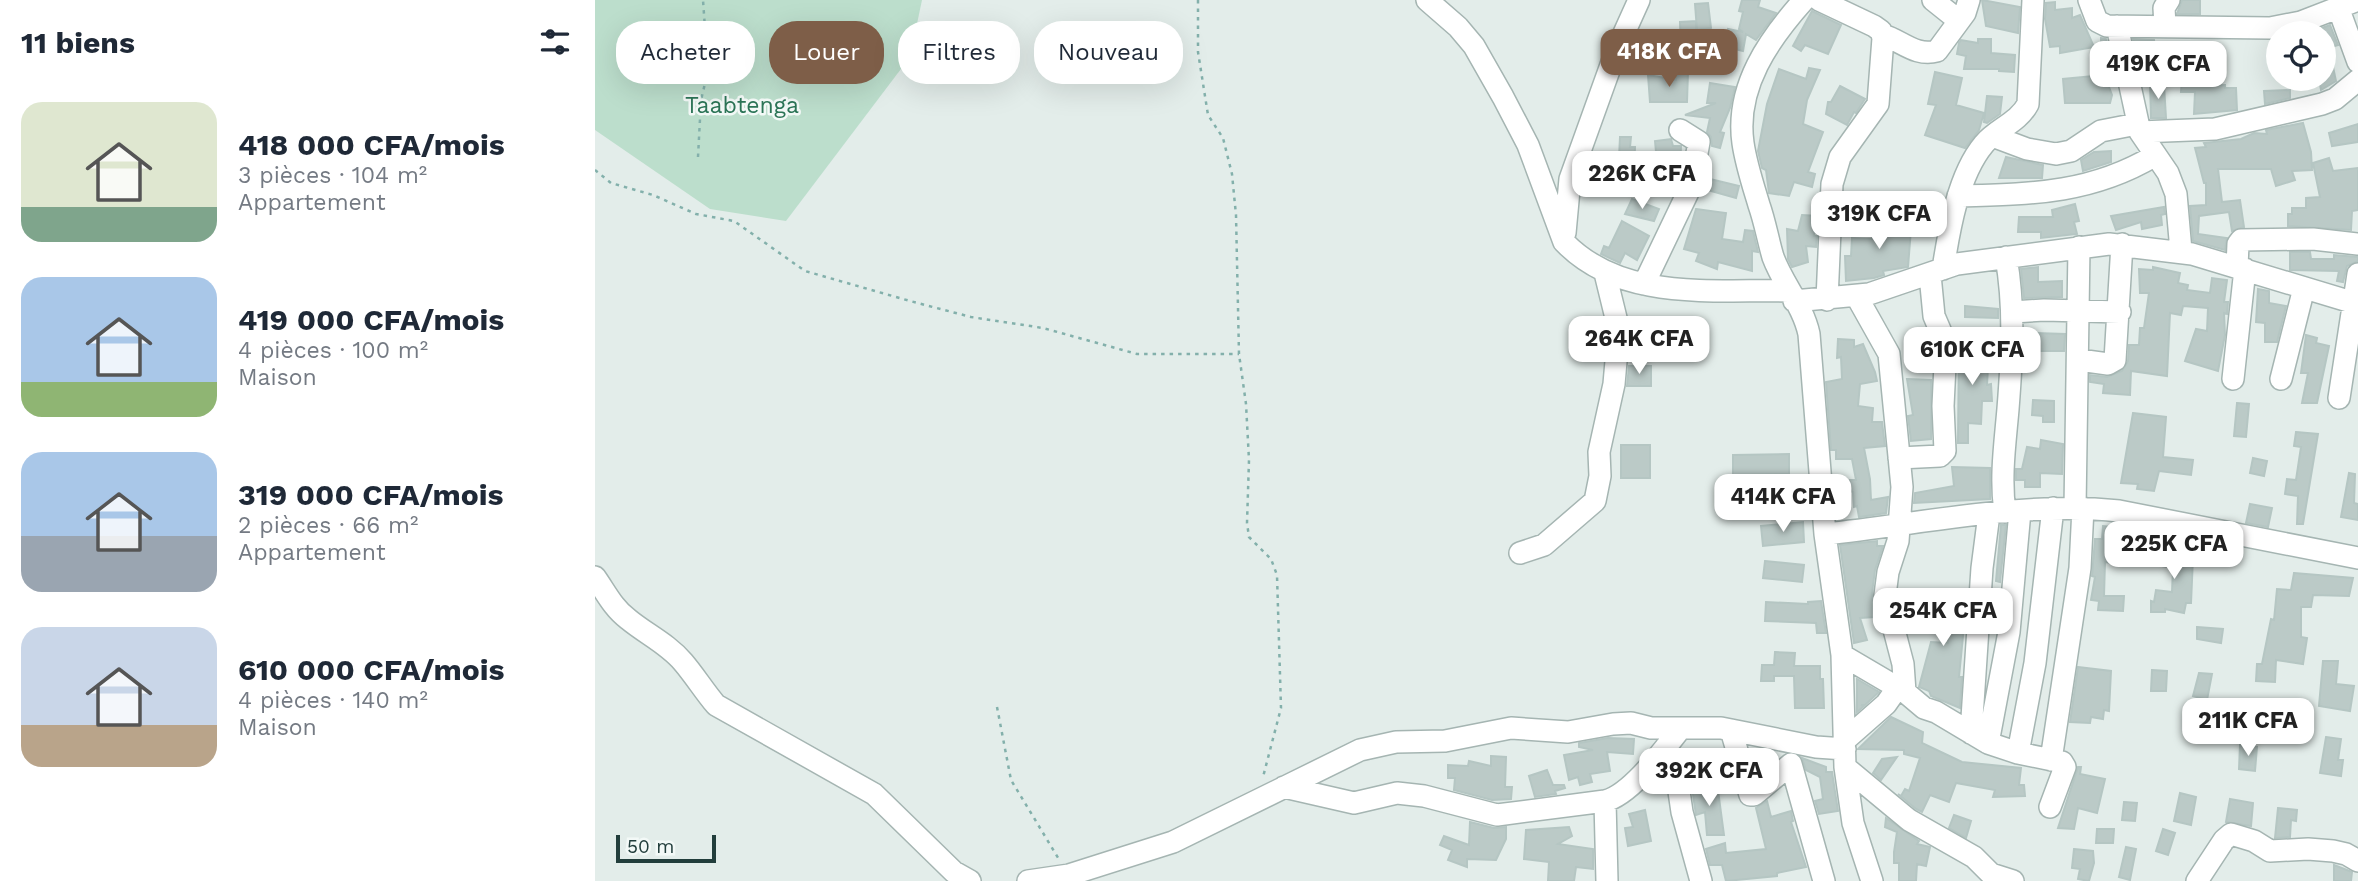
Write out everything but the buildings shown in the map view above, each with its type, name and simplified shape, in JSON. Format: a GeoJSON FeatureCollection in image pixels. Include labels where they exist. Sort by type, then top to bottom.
{"type":"FeatureCollection","features":[{"type":"Feature","properties":{"kind":"street"},"geometry":{"type":"LineString","coordinates":[[1427,0],[1458,27],[1474,46],[1503,97],[1528,145],[1564,242],[1575,253],[1605,273],[1666,288],[1827,300],[1857,297],[1936,272],[2005,257],[2122,244],[2181,251],[2356,304]]}},
{"type":"Feature","properties":{"kind":"street"},"geometry":{"type":"LineString","coordinates":[[1564,242],[1570,179],[1616,51],[1639,0]]}},
{"type":"Feature","properties":{"kind":"street"},"geometry":{"type":"LineString","coordinates":[[1933,0],[1958,20]]}},
{"type":"Feature","properties":{"kind":"street"},"geometry":{"type":"LineString","coordinates":[[1873,881],[1853,823],[1845,752],[1842,655],[1825,534],[1809,334],[1804,317],[1773,257],[1748,167],[1742,134],[1748,90],[1757,64],[1778,28],[1804,1],[1878,28],[1883,35],[1903,42],[1917,52],[1933,52],[1941,48],[1965,13],[1969,0]]}},
{"type":"Feature","properties":{"kind":"street"},"geometry":{"type":"LineString","coordinates":[[1899,458],[1940,456],[1945,451],[1943,406],[1946,344],[1934,316],[1936,272],[1958,196],[1981,148],[2025,110],[2028,104],[2033,0]]}},
{"type":"Feature","properties":{"kind":"street"},"geometry":{"type":"LineString","coordinates":[[2089,0],[2097,21],[2103,25],[2117,26],[2287,26],[2348,4],[2358,62]]}},
{"type":"Feature","properties":{"kind":"street"},"geometry":{"type":"LineString","coordinates":[[2165,25],[2164,9],[2169,0]]}},
{"type":"Feature","properties":{"kind":"street"},"geometry":{"type":"LineString","coordinates":[[2117,26],[2139,128],[2154,156],[2168,173],[2176,194],[2181,251]]}},
{"type":"Feature","properties":{"kind":"street"},"geometry":{"type":"LineString","coordinates":[[1827,300],[1832,184],[1840,157],[1878,104],[1883,35]]}},
{"type":"Feature","properties":{"kind":"street"},"geometry":{"type":"LineString","coordinates":[[1995,137],[2027,149],[2056,154],[2078,147],[2101,131],[2139,128],[2215,129],[2240,125],[2322,104],[2335,99],[2358,80]]}},
{"type":"Feature","properties":{"kind":"street"},"geometry":{"type":"LineString","coordinates":[[1644,284],[1692,186],[1699,142],[1680,130]]}},
{"type":"Feature","properties":{"kind":"street"},"geometry":{"type":"LineString","coordinates":[[1958,196],[2056,192],[2112,175],[2154,156]]}},
{"type":"Feature","properties":{"kind":"street"},"geometry":{"type":"LineString","coordinates":[[2233,379],[2241,268],[2238,244],[2241,240],[2313,239],[2358,244]]}},
{"type":"Feature","properties":{"kind":"street"},"geometry":{"type":"LineString","coordinates":[[2079,360],[2114,362],[2120,312],[2122,244]]}},
{"type":"Feature","properties":{"kind":"street"},"geometry":{"type":"LineString","coordinates":[[2018,753],[2070,508],[2079,360],[2080,247]]}},
{"type":"Feature","properties":{"kind":"street"},"geometry":{"type":"LineString","coordinates":[[1980,738],[2011,621],[2002,469],[2012,360],[2013,312],[2005,257]]}},
{"type":"Feature","properties":{"kind":"street"},"geometry":{"type":"LineString","coordinates":[[1520,553],[1544,545],[1595,501],[1600,476],[1599,452],[1615,384],[1617,349],[1616,318],[1605,273]]}},
{"type":"Feature","properties":{"kind":"street"},"geometry":{"type":"LineString","coordinates":[[2346,388],[2358,274]]}},
{"type":"Feature","properties":{"kind":"street"},"geometry":{"type":"LineString","coordinates":[[2281,379],[2304,288]]}},
{"type":"Feature","properties":{"kind":"street"},"geometry":{"type":"LineString","coordinates":[[1845,752],[1901,689],[1903,664],[1885,595],[1901,524],[1902,487],[1887,348],[1857,297]]}},
{"type":"Feature","properties":{"kind":"street"},"geometry":{"type":"LineString","coordinates":[[2013,312],[2120,312]]}},
{"type":"Feature","properties":{"kind":"street"},"geometry":{"type":"LineString","coordinates":[[1825,534],[2005,512],[2070,508],[2119,511],[2358,558]]}},
{"type":"Feature","properties":{"kind":"street"},"geometry":{"type":"LineString","coordinates":[[2051,760],[2080,568],[2070,508]]}},
{"type":"Feature","properties":{"kind":"street"},"geometry":{"type":"LineString","coordinates":[[1980,738],[1982,568],[2005,512]]}},
{"type":"Feature","properties":{"kind":"street"},"geometry":{"type":"LineString","coordinates":[[595,577],[616,608],[684,663],[716,705],[874,794],[954,872],[971,881]]}},
{"type":"Feature","properties":{"kind":"street"},"geometry":{"type":"LineString","coordinates":[[1842,655],[1901,689],[1924,708],[1936,712],[1980,738],[2018,753],[2062,762],[2065,767],[2050,807]]}},
{"type":"Feature","properties":{"kind":"street"},"geometry":{"type":"LineString","coordinates":[[1028,881],[1069,876],[1173,842],[1360,750],[1396,743],[1445,741],[1511,728],[1568,732],[1631,723],[1651,727],[1731,730],[1845,752],[1909,820],[1974,858],[1991,874],[2014,881]]}},
{"type":"Feature","properties":{"kind":"street"},"geometry":{"type":"LineString","coordinates":[[1284,787],[1354,803],[1397,793],[1424,796],[1497,815],[1605,800],[1622,793],[1666,747],[1681,727]]}},
{"type":"Feature","properties":{"kind":"street"},"geometry":{"type":"LineString","coordinates":[[1731,730],[1750,795],[1755,795],[1791,764]]}},
{"type":"Feature","properties":{"kind":"street"},"geometry":{"type":"LineString","coordinates":[[1796,743],[1791,764],[1824,881]]}},
{"type":"Feature","properties":{"kind":"street"},"geometry":{"type":"LineString","coordinates":[[1666,747],[1676,771],[1682,812],[1701,881]]}},
{"type":"Feature","properties":{"kind":"street"},"geometry":{"type":"LineString","coordinates":[[1605,800],[1607,881]]}},
{"type":"Feature","properties":{"kind":"street"},"geometry":{"type":"LineString","coordinates":[[2197,881],[2224,840],[2231,834],[2254,841],[2270,851],[2308,849],[2346,854],[2358,860]]}},
{"type":"Feature","properties":{"kind":"path"},"geometry":{"type":"LineString","coordinates":[[698,157],[701,100],[708,71],[703,0]]}},
{"type":"Feature","properties":{"kind":"path"},"geometry":{"type":"LineString","coordinates":[[1198,0],[1198,52],[1208,115],[1223,138],[1232,174],[1236,215],[1239,354],[1249,449],[1249,537],[1271,559],[1277,575],[1281,708],[1257,801]]}},
{"type":"Feature","properties":{"kind":"path"},"geometry":{"type":"LineString","coordinates":[[595,170],[611,183],[653,195],[696,214],[734,221],[805,271],[910,302],[971,317],[1043,328],[1137,354],[1239,354]]}},
{"type":"Feature","properties":{"kind":"path"},"geometry":{"type":"LineString","coordinates":[[997,707],[1011,780],[1069,876]]}},
{"type":"Feature","properties":{"kind":"green space","name":"Taabtenga"},"geometry":{"type":"Polygon","coordinates":[[[595,0],[922,0],[918,21],[898,21],[898,73],[786,221],[710,209],[595,130],[595,0]]]}}]}
